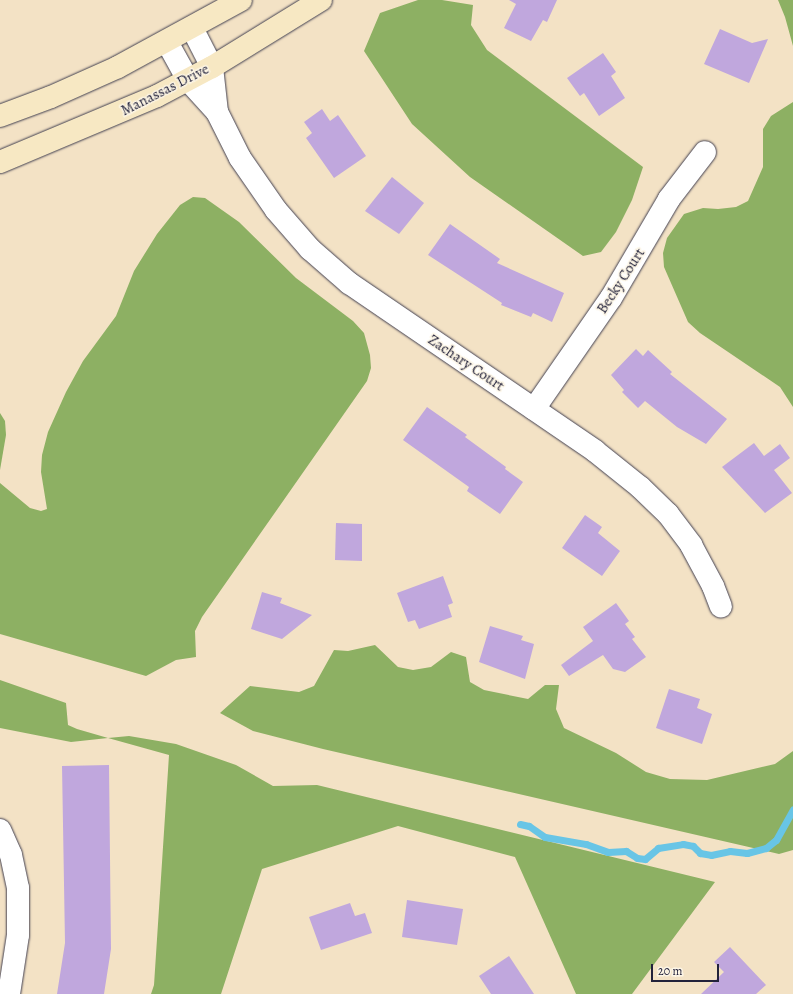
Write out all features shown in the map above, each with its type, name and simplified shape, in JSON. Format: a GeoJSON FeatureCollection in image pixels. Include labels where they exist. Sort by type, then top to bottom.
{"type":"FeatureCollection","features":[{"type":"Feature","properties":{"kind":"street"},"geometry":{"type":"LineString","coordinates":[[0,116],[51,97],[167,42],[241,0]]}},
{"type":"Feature","properties":{"kind":"street","name":"Manassas Drive"},"geometry":{"type":"LineString","coordinates":[[0,162],[95,124],[188,80],[212,67],[321,0]]}},
{"type":"Feature","properties":{"kind":"street","name":"Zachary Court"},"geometry":{"type":"LineString","coordinates":[[192,28],[212,67],[217,112]]}},
{"type":"Feature","properties":{"kind":"street","name":"Zachary Court"},"geometry":{"type":"LineString","coordinates":[[167,42],[188,80],[217,112],[240,158],[276,210],[310,249],[349,283],[595,451],[640,487],[668,514],[691,545],[713,586],[721,607]]}},
{"type":"Feature","properties":{"kind":"street","name":"Becky Court"},"geometry":{"type":"LineString","coordinates":[[534,409],[611,298],[669,199],[705,152]]}},
{"type":"Feature","properties":{"kind":"street"},"geometry":{"type":"LineString","coordinates":[[0,830],[11,855],[18,888],[18,935],[9,994]]}},
{"type":"Feature","properties":{"kind":"green space"},"geometry":{"type":"Polygon","coordinates":[[[418,0],[442,0],[473,5],[471,25],[487,50],[643,167],[632,200],[616,232],[601,252],[583,256],[470,177],[412,124],[364,51],[380,13],[418,0]]]}},
{"type":"Feature","properties":{"kind":"green space"},"geometry":{"type":"Polygon","coordinates":[[[778,0],[793,0],[793,46],[785,17],[778,0]]]}},
{"type":"Feature","properties":{"kind":"green space"},"geometry":{"type":"Polygon","coordinates":[[[793,102],[793,407],[780,387],[700,333],[688,322],[664,267],[663,253],[667,238],[684,214],[703,208],[718,209],[736,207],[748,201],[763,167],[763,129],[771,116],[793,102]]]}},
{"type":"Feature","properties":{"kind":"green space"},"geometry":{"type":"Polygon","coordinates":[[[193,197],[205,198],[239,222],[296,278],[353,321],[364,333],[370,355],[371,368],[367,381],[202,617],[195,631],[196,657],[176,660],[146,676],[0,634],[0,483],[30,508],[41,511],[47,509],[41,472],[42,455],[48,432],[66,392],[83,361],[116,316],[134,271],[157,234],[180,205],[193,197]]]}},
{"type":"Feature","properties":{"kind":"green space"},"geometry":{"type":"Polygon","coordinates":[[[0,413],[5,421],[6,435],[0,470],[0,413]]]}},
{"type":"Feature","properties":{"kind":"green space"},"geometry":{"type":"Polygon","coordinates":[[[375,645],[398,667],[413,670],[431,667],[451,652],[466,657],[470,682],[484,690],[528,699],[545,685],[559,685],[556,709],[564,728],[616,753],[646,772],[670,779],[707,780],[775,764],[793,751],[793,850],[779,854],[323,749],[253,731],[220,713],[250,686],[299,692],[314,686],[334,650],[348,651],[375,645]]]}},
{"type":"Feature","properties":{"kind":"green space"},"geometry":{"type":"Polygon","coordinates":[[[0,680],[66,703],[68,725],[108,738],[71,742],[0,728],[0,680]]]}},
{"type":"Feature","properties":{"kind":"green space"},"geometry":{"type":"Polygon","coordinates":[[[129,736],[176,744],[236,765],[273,786],[317,785],[715,882],[632,994],[576,994],[515,857],[398,826],[262,869],[221,994],[151,994],[154,985],[169,755],[108,738],[129,736]]]}},
{"type":"Feature","properties":{"kind":"building"},"geometry":{"type":"Polygon","coordinates":[[[509,0],[557,0],[547,22],[543,20],[531,41],[504,28],[516,4],[509,0]]]}},
{"type":"Feature","properties":{"kind":"building"},"geometry":{"type":"Polygon","coordinates":[[[720,29],[752,43],[768,39],[749,83],[704,64],[720,29]]]}},
{"type":"Feature","properties":{"kind":"building"},"geometry":{"type":"Polygon","coordinates":[[[603,53],[616,72],[611,76],[625,98],[599,116],[584,93],[580,96],[567,78],[603,53]]]}},
{"type":"Feature","properties":{"kind":"building"},"geometry":{"type":"Polygon","coordinates":[[[322,109],[330,121],[338,115],[366,156],[334,178],[306,138],[312,133],[304,122],[322,109]]]}},
{"type":"Feature","properties":{"kind":"building"},"geometry":{"type":"Polygon","coordinates":[[[392,177],[424,203],[399,234],[365,211],[392,177]]]}},
{"type":"Feature","properties":{"kind":"building"},"geometry":{"type":"Polygon","coordinates":[[[450,224],[500,259],[497,263],[564,293],[552,322],[533,313],[531,317],[501,305],[502,303],[428,255],[450,224]]]}},
{"type":"Feature","properties":{"kind":"building"},"geometry":{"type":"Polygon","coordinates":[[[636,349],[643,356],[648,350],[672,372],[670,374],[727,419],[706,444],[677,427],[645,401],[638,408],[622,392],[624,390],[611,375],[636,349]]]}},
{"type":"Feature","properties":{"kind":"building"},"geometry":{"type":"Polygon","coordinates":[[[427,407],[467,435],[465,437],[506,467],[505,469],[523,482],[500,514],[467,491],[469,487],[403,440],[427,407]]]}},
{"type":"Feature","properties":{"kind":"building"},"geometry":{"type":"Polygon","coordinates":[[[754,443],[764,456],[780,444],[790,458],[774,470],[792,493],[765,513],[722,467],[754,443]]]}},
{"type":"Feature","properties":{"kind":"building"},"geometry":{"type":"Polygon","coordinates":[[[585,515],[602,527],[598,533],[620,551],[602,576],[562,548],[585,515]]]}},
{"type":"Feature","properties":{"kind":"building"},"geometry":{"type":"Polygon","coordinates":[[[336,523],[362,524],[362,561],[335,560],[336,523]]]}},
{"type":"Feature","properties":{"kind":"building"},"geometry":{"type":"Polygon","coordinates":[[[443,576],[453,603],[448,605],[452,617],[419,629],[415,620],[408,622],[397,593],[443,576]]]}},
{"type":"Feature","properties":{"kind":"building"},"geometry":{"type":"Polygon","coordinates":[[[262,592],[282,598],[280,603],[312,615],[282,639],[251,629],[262,592]]]}},
{"type":"Feature","properties":{"kind":"building"},"geometry":{"type":"Polygon","coordinates":[[[616,603],[629,621],[625,624],[635,637],[632,639],[646,657],[625,672],[613,669],[603,655],[569,676],[561,665],[593,641],[583,627],[616,603]]]}},
{"type":"Feature","properties":{"kind":"building"},"geometry":{"type":"Polygon","coordinates":[[[490,626],[523,636],[521,640],[534,644],[525,679],[479,662],[490,626]]]}},
{"type":"Feature","properties":{"kind":"building"},"geometry":{"type":"Polygon","coordinates":[[[669,689],[700,699],[697,708],[712,714],[702,744],[656,728],[669,689]]]}},
{"type":"Feature","properties":{"kind":"building"},"geometry":{"type":"Polygon","coordinates":[[[109,765],[111,949],[104,994],[57,994],[65,943],[62,766],[109,765]]]}},
{"type":"Feature","properties":{"kind":"building"},"geometry":{"type":"Polygon","coordinates":[[[407,900],[463,909],[457,945],[402,937],[407,900]]]}},
{"type":"Feature","properties":{"kind":"building"},"geometry":{"type":"Polygon","coordinates":[[[350,903],[355,916],[365,913],[372,933],[321,950],[309,917],[350,903]]]}},
{"type":"Feature","properties":{"kind":"building"},"geometry":{"type":"Polygon","coordinates":[[[730,947],[766,985],[756,994],[701,994],[724,972],[714,962],[730,947]]]}},
{"type":"Feature","properties":{"kind":"building"},"geometry":{"type":"Polygon","coordinates":[[[509,956],[534,994],[491,994],[479,976],[509,956]]]}},
{"type":"Feature","properties":{"kind":"waterway"},"geometry":{"type":"LineString","coordinates":[[520,824],[529,826],[545,837],[586,844],[608,852],[626,851],[637,858],[645,859],[658,848],[683,844],[693,846],[700,853],[711,855],[730,851],[747,853],[766,848],[776,840],[793,809]]}}]}
